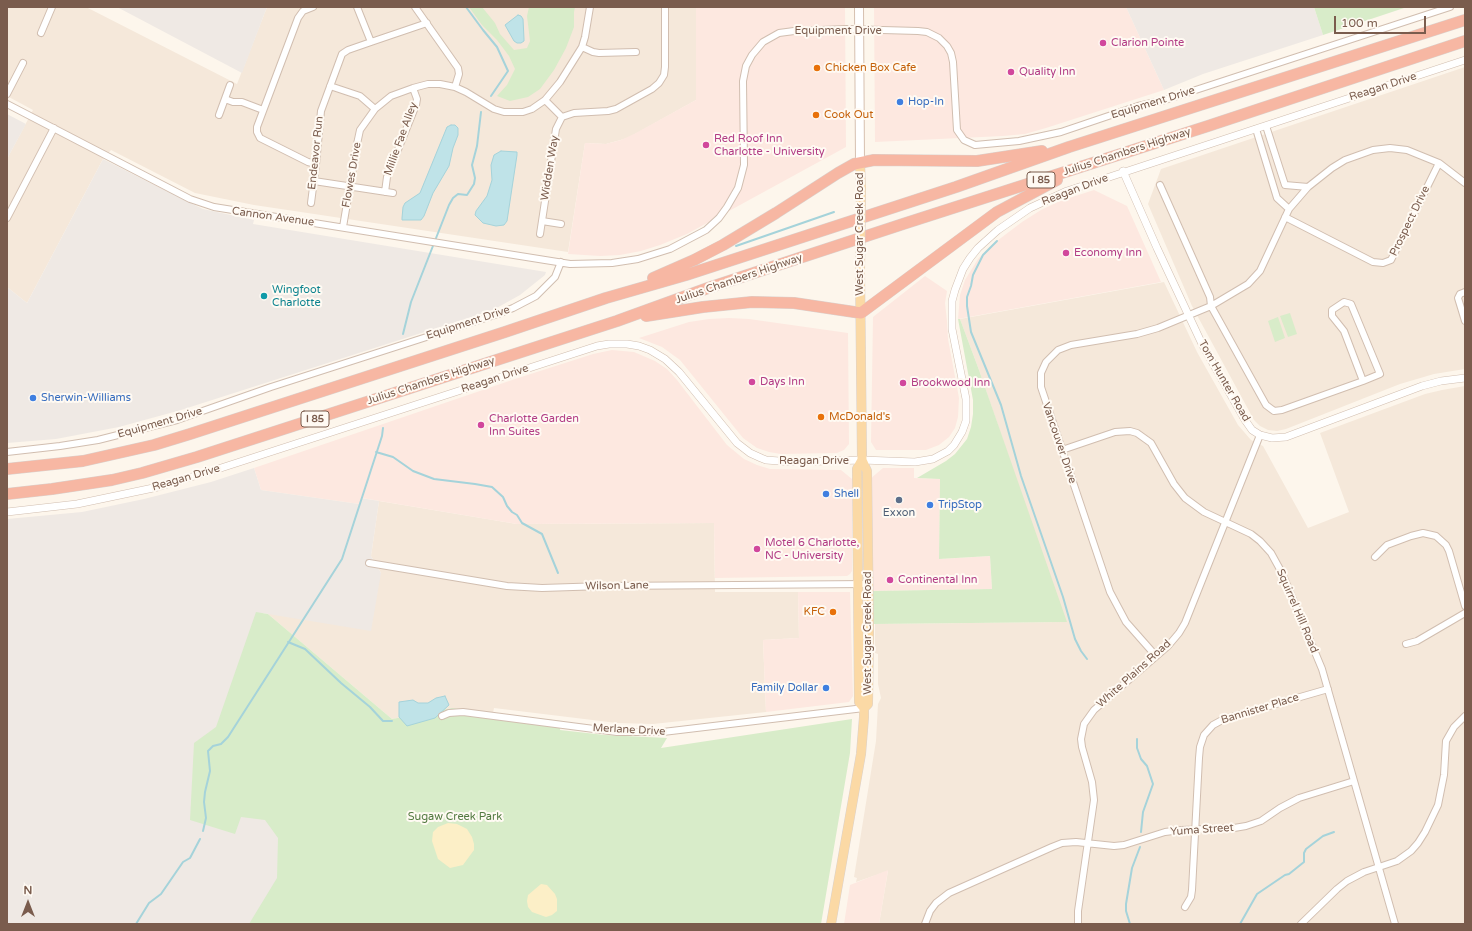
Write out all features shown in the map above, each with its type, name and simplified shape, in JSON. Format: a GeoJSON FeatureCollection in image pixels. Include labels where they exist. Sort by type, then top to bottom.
{"type":"FeatureCollection","features":[{"type":"Feature","properties":{"kind":"highway","name":"Julius Chambers Highway"},"geometry":{"type":"LineString","coordinates":[[7,470],[46,466],[118,454],[176,439],[606,298],[694,273],[970,182],[1069,147],[1465,20]]}},
{"type":"Feature","properties":{"kind":"highway","name":"Julius Chambers Highway"},"geometry":{"type":"LineString","coordinates":[[7,494],[87,484],[142,473],[179,463],[617,321],[708,288],[1465,41]]}},
{"type":"Feature","properties":{"kind":"highway"},"geometry":{"type":"LineString","coordinates":[[606,298],[694,260],[776,213],[838,172],[860,162],[874,160],[977,161],[1069,147]]}},
{"type":"Feature","properties":{"kind":"highway"},"geometry":{"type":"LineString","coordinates":[[617,321],[703,306],[752,302],[794,304],[861,313],[997,212],[1080,167]]}},
{"type":"Feature","properties":{"kind":"highway"},"geometry":{"type":"LineString","coordinates":[[7,466],[46,466]]}},
{"type":"Feature","properties":{"kind":"main road","name":"West Sugar Creek Road"},"geometry":{"type":"LineString","coordinates":[[831,924],[861,754],[864,708],[859,702],[863,584],[857,470],[862,460],[859,7]]}},
{"type":"Feature","properties":{"kind":"street"},"geometry":{"type":"LineString","coordinates":[[42,33],[52,7]]}},
{"type":"Feature","properties":{"kind":"street"},"geometry":{"type":"LineString","coordinates":[[313,7],[303,11],[298,18],[262,110],[257,132],[260,138],[308,162],[316,164]]}},
{"type":"Feature","properties":{"kind":"street"},"geometry":{"type":"LineString","coordinates":[[357,7],[370,42]]}},
{"type":"Feature","properties":{"kind":"street"},"geometry":{"type":"LineString","coordinates":[[415,7],[458,68],[459,74],[455,87]]}},
{"type":"Feature","properties":{"kind":"street","name":"Flowes Drive"},"geometry":{"type":"LineString","coordinates":[[343,227],[360,130],[375,109],[391,96],[428,84],[440,84],[455,87],[494,109],[504,112],[523,112],[540,105],[546,100],[560,82],[582,47],[590,7]]}},
{"type":"Feature","properties":{"kind":"street"},"geometry":{"type":"LineString","coordinates":[[546,100],[562,117],[574,113],[608,111],[616,109],[652,89],[659,83],[664,75],[665,7]]}},
{"type":"Feature","properties":{"kind":"street","name":"Equipment Drive"},"geometry":{"type":"LineString","coordinates":[[7,452],[98,440],[177,420],[271,387],[513,308],[536,296],[555,278],[561,262],[583,264],[612,263],[638,259],[670,249],[706,230],[719,218],[727,207],[738,188],[742,177],[744,159],[743,80],[748,62],[756,49],[767,39],[779,33],[789,31],[847,29],[918,31],[927,32],[942,40],[951,53],[954,65],[957,130],[964,140],[975,145],[1019,141],[1061,132],[1138,106],[1165,100],[1450,7]]}},
{"type":"Feature","properties":{"kind":"street","name":"Endeavor Run"},"geometry":{"type":"LineString","coordinates":[[310,203],[314,181],[321,111],[342,54],[348,50],[427,22]]}},
{"type":"Feature","properties":{"kind":"street"},"geometry":{"type":"LineString","coordinates":[[582,47],[599,53],[636,52]]}},
{"type":"Feature","properties":{"kind":"street","name":"Reagan Drive"},"geometry":{"type":"LineString","coordinates":[[7,512],[77,504],[158,487],[597,346],[609,344],[639,346],[665,358],[679,372],[737,444],[754,456],[766,460],[792,462],[862,460],[883,462],[926,460],[940,455],[954,444],[964,429],[967,410],[966,399],[952,329],[952,301],[960,276],[970,258],[978,248],[998,230],[1030,208],[1067,191],[1123,171],[1266,126],[1465,60]]}},
{"type":"Feature","properties":{"kind":"street"},"geometry":{"type":"LineString","coordinates":[[7,94],[23,63]]}},
{"type":"Feature","properties":{"kind":"street"},"geometry":{"type":"LineString","coordinates":[[219,115],[230,85]]}},
{"type":"Feature","properties":{"kind":"street"},"geometry":{"type":"LineString","coordinates":[[330,86],[360,96],[375,109]]}},
{"type":"Feature","properties":{"kind":"street","name":"Millie Fae Alley"},"geometry":{"type":"LineString","coordinates":[[385,192],[387,176],[416,105],[416,99],[412,88]]}},
{"type":"Feature","properties":{"kind":"street"},"geometry":{"type":"LineString","coordinates":[[225,99],[233,102],[242,102],[262,110]]}},
{"type":"Feature","properties":{"kind":"street","name":"Cannon Avenue"},"geometry":{"type":"LineString","coordinates":[[7,104],[202,204],[224,210],[343,227],[561,262]]}},
{"type":"Feature","properties":{"kind":"street","name":"Widden Way"},"geometry":{"type":"LineString","coordinates":[[540,234],[556,129],[562,117]]}},
{"type":"Feature","properties":{"kind":"street"},"geometry":{"type":"LineString","coordinates":[[1266,126],[1285,185],[1308,187]]}},
{"type":"Feature","properties":{"kind":"street"},"geometry":{"type":"LineString","coordinates":[[7,218],[54,128]]}},
{"type":"Feature","properties":{"kind":"street"},"geometry":{"type":"LineString","coordinates":[[1256,129],[1277,198],[1289,210]]}},
{"type":"Feature","properties":{"kind":"street"},"geometry":{"type":"LineString","coordinates":[[1189,316],[1211,306],[1248,284],[1260,271],[1289,210],[1308,187],[1332,168],[1345,160],[1373,150],[1394,148],[1407,150],[1439,163],[1465,183]]}},
{"type":"Feature","properties":{"kind":"street","name":"Prospect Drive"},"geometry":{"type":"LineString","coordinates":[[1285,217],[1373,262],[1383,263],[1391,260],[1439,163]]}},
{"type":"Feature","properties":{"kind":"street","name":"Tom Hunter Road"},"geometry":{"type":"LineString","coordinates":[[1123,171],[1202,344],[1245,420],[1252,430],[1260,435]]}},
{"type":"Feature","properties":{"kind":"street"},"geometry":{"type":"LineString","coordinates":[[314,181],[393,192]]}},
{"type":"Feature","properties":{"kind":"street"},"geometry":{"type":"LineString","coordinates":[[1160,185],[1210,297],[1211,306],[1266,405],[1274,411],[1282,410],[1363,381],[1380,374],[1351,304],[1344,302],[1332,310],[1332,316],[1344,331],[1363,381]]}},
{"type":"Feature","properties":{"kind":"street"},"geometry":{"type":"LineString","coordinates":[[542,221],[560,224]]}},
{"type":"Feature","properties":{"kind":"street"},"geometry":{"type":"LineString","coordinates":[[1465,292],[1460,294],[1458,298],[1465,321]]}},
{"type":"Feature","properties":{"kind":"street","name":"Vancouver Drive"},"geometry":{"type":"LineString","coordinates":[[1156,656],[1126,622],[1110,592],[1040,387],[1041,373],[1049,358],[1058,350],[1151,330],[1189,316]]}},
{"type":"Feature","properties":{"kind":"street"},"geometry":{"type":"LineString","coordinates":[[1260,435],[1272,438],[1286,437],[1422,386],[1441,381],[1465,378]]}},
{"type":"Feature","properties":{"kind":"street","name":"Squirrel Hill Road"},"geometry":{"type":"LineString","coordinates":[[1062,450],[1115,432],[1126,431],[1138,433],[1151,443],[1174,484],[1185,498],[1204,512],[1251,534],[1268,549],[1274,558],[1322,669],[1394,924]]}},
{"type":"Feature","properties":{"kind":"street","name":"White Plains Road"},"geometry":{"type":"LineString","coordinates":[[1078,924],[1078,911],[1094,796],[1092,782],[1082,747],[1081,739],[1084,724],[1094,710],[1172,642],[1185,623],[1260,435]]}},
{"type":"Feature","properties":{"kind":"street"},"geometry":{"type":"LineString","coordinates":[[1375,557],[1387,545],[1411,536],[1423,533],[1436,536],[1449,551],[1465,606]]}},
{"type":"Feature","properties":{"kind":"street","name":"Wilson Lane"},"geometry":{"type":"LineString","coordinates":[[369,563],[500,585],[542,588],[604,586],[863,584]]}},
{"type":"Feature","properties":{"kind":"street"},"geometry":{"type":"LineString","coordinates":[[1406,644],[1417,641],[1465,613]]}},
{"type":"Feature","properties":{"kind":"street","name":"Bannister Place"},"geometry":{"type":"LineString","coordinates":[[1185,907],[1191,897],[1192,890],[1200,747],[1202,739],[1210,728],[1224,719],[1328,689]]}},
{"type":"Feature","properties":{"kind":"street","name":"Merlane Drive"},"geometry":{"type":"LineString","coordinates":[[442,716],[449,713],[462,712],[618,732],[648,733],[674,732],[864,708]]}},
{"type":"Feature","properties":{"kind":"street"},"geometry":{"type":"LineString","coordinates":[[1301,924],[1337,888],[1347,881],[1358,875],[1397,861],[1406,855],[1418,843],[1426,832],[1435,813],[1442,790],[1446,741],[1454,727],[1465,716]]}},
{"type":"Feature","properties":{"kind":"street","name":"Yuma Street"},"geometry":{"type":"LineString","coordinates":[[925,924],[930,911],[936,903],[949,893],[1062,843],[1088,843],[1114,846],[1124,845],[1166,832],[1246,826],[1261,821],[1280,808],[1299,798],[1354,781]]}},
{"type":"Feature","properties":{"kind":"shaded area"},"geometry":{"type":"Polygon","coordinates":[[[7,7],[86,7],[237,84],[267,7],[696,7],[696,100],[628,138],[606,144],[585,143],[568,252],[254,205],[195,193],[111,150],[103,159],[27,303],[7,287],[7,159],[33,110],[7,96],[7,7]]]}},
{"type":"Feature","properties":{"kind":"shaded area"},"geometry":{"type":"Polygon","coordinates":[[[117,7],[267,7],[242,73],[117,7]]]}},
{"type":"Feature","properties":{"kind":"shaded area"},"geometry":{"type":"Polygon","coordinates":[[[696,7],[845,7],[846,147],[687,234],[660,245],[641,251],[620,255],[600,256],[568,254],[585,143],[606,144],[621,140],[696,100],[696,7]]]}},
{"type":"Feature","properties":{"kind":"shaded area"},"geometry":{"type":"Polygon","coordinates":[[[874,7],[1126,7],[1164,90],[1025,134],[875,142],[874,7]]]}},
{"type":"Feature","properties":{"kind":"shaded area"},"geometry":{"type":"Polygon","coordinates":[[[1126,7],[1314,7],[1323,35],[1203,74],[1164,90],[1126,7]]]}},
{"type":"Feature","properties":{"kind":"shaded area"},"geometry":{"type":"Polygon","coordinates":[[[1465,67],[1465,369],[1434,374],[1400,384],[1286,429],[1277,431],[1268,430],[1260,426],[1254,420],[1192,306],[1148,204],[1161,169],[1465,67]]]}},
{"type":"Feature","properties":{"kind":"shaded area"},"geometry":{"type":"Polygon","coordinates":[[[7,114],[26,124],[7,159],[7,114]]]}},
{"type":"Feature","properties":{"kind":"shaded area"},"geometry":{"type":"Polygon","coordinates":[[[103,159],[203,209],[254,220],[253,224],[546,272],[545,275],[520,295],[493,310],[181,410],[119,427],[56,439],[7,443],[7,287],[27,303],[103,159]]]}},
{"type":"Feature","properties":{"kind":"shaded area","name":"Economy Inn"},"geometry":{"type":"Polygon","coordinates":[[[1094,190],[1127,206],[1161,282],[958,319],[960,295],[965,280],[978,259],[989,247],[1022,222],[1041,210],[1060,201],[1094,190]]]}},
{"type":"Feature","properties":{"kind":"shaded area"},"geometry":{"type":"Polygon","coordinates":[[[925,276],[947,291],[945,303],[948,339],[959,398],[958,417],[955,428],[949,437],[939,445],[926,450],[876,450],[871,442],[873,317],[925,276]]]}},
{"type":"Feature","properties":{"kind":"shaded area"},"geometry":{"type":"Polygon","coordinates":[[[1164,282],[1197,352],[1238,425],[1251,440],[1263,446],[1308,528],[1349,512],[1320,433],[1425,394],[1465,386],[1465,924],[879,924],[888,871],[856,882],[857,878],[854,877],[876,741],[878,704],[881,698],[878,684],[878,654],[875,653],[875,624],[1065,622],[979,370],[960,319],[1164,282]]]}},
{"type":"Feature","properties":{"kind":"shaded area"},"geometry":{"type":"Polygon","coordinates":[[[729,318],[749,319],[848,333],[849,444],[844,450],[837,453],[781,454],[757,448],[743,438],[680,360],[662,347],[639,338],[689,322],[729,318]]]}},
{"type":"Feature","properties":{"kind":"shaded area"},"geometry":{"type":"Polygon","coordinates":[[[612,350],[634,352],[655,361],[667,369],[727,445],[744,459],[770,469],[841,470],[852,479],[852,571],[850,574],[847,576],[715,578],[714,523],[517,524],[362,498],[359,504],[261,490],[254,468],[515,379],[593,354],[612,350]]]}},
{"type":"Feature","properties":{"kind":"shaded area"},"geometry":{"type":"Polygon","coordinates":[[[254,468],[261,490],[359,504],[361,498],[379,501],[371,556],[381,573],[371,631],[262,613],[295,851],[266,924],[7,924],[7,519],[82,512],[144,499],[211,482],[254,468]]]}},
{"type":"Feature","properties":{"kind":"shaded area"},"geometry":{"type":"Polygon","coordinates":[[[883,468],[914,468],[914,478],[940,479],[939,559],[990,556],[992,589],[872,591],[870,479],[883,468]]]}},
{"type":"Feature","properties":{"kind":"shaded area"},"geometry":{"type":"Polygon","coordinates":[[[379,501],[517,524],[714,523],[715,592],[798,592],[799,638],[763,640],[766,712],[653,724],[617,723],[494,708],[493,713],[452,708],[392,719],[268,614],[381,573],[371,556],[379,501]]]}},
{"type":"Feature","properties":{"kind":"shaded area"},"geometry":{"type":"Polygon","coordinates":[[[798,592],[850,592],[853,696],[849,702],[766,712],[763,640],[799,638],[798,592]]]}},
{"type":"Feature","properties":{"kind":"shaded area"},"geometry":{"type":"Polygon","coordinates":[[[888,870],[879,924],[844,924],[850,885],[888,870]]]}},
{"type":"Feature","properties":{"kind":"green space"},"geometry":{"type":"Polygon","coordinates":[[[469,7],[482,7],[495,23],[500,34],[514,50],[527,48],[530,41],[527,16],[529,7],[575,7],[574,27],[566,48],[554,70],[540,89],[528,97],[510,101],[497,96],[507,85],[515,69],[509,56],[497,40],[482,25],[469,7]]]}},
{"type":"Feature","properties":{"kind":"green space"},"geometry":{"type":"Polygon","coordinates":[[[1314,7],[1407,7],[1323,35],[1314,7]]]}},
{"type":"Feature","properties":{"kind":"green space"},"geometry":{"type":"Polygon","coordinates":[[[1290,313],[1297,334],[1288,337],[1280,316],[1290,313]]]}},
{"type":"Feature","properties":{"kind":"green space"},"geometry":{"type":"Polygon","coordinates":[[[1278,317],[1285,338],[1275,342],[1268,321],[1278,317]]]}},
{"type":"Feature","properties":{"kind":"green space"},"geometry":{"type":"Polygon","coordinates":[[[958,319],[960,319],[979,370],[1067,622],[873,624],[872,591],[992,589],[990,556],[939,559],[940,479],[917,478],[955,454],[967,439],[971,427],[973,400],[958,319]]]}},
{"type":"Feature","properties":{"kind":"green space","name":"Sugaw Creek Park"},"geometry":{"type":"Polygon","coordinates":[[[256,612],[268,614],[392,719],[452,708],[561,721],[560,730],[605,735],[667,738],[661,748],[852,719],[850,753],[821,924],[249,924],[277,878],[278,838],[265,820],[241,817],[235,834],[190,820],[194,743],[216,727],[256,612]]]}},
{"type":"Feature","properties":{"kind":"sand"},"geometry":{"type":"Polygon","coordinates":[[[448,823],[457,824],[467,829],[474,844],[474,850],[463,865],[450,868],[438,859],[432,841],[433,832],[438,827],[448,823]]]}},
{"type":"Feature","properties":{"kind":"sand"},"geometry":{"type":"Polygon","coordinates":[[[541,884],[547,885],[555,894],[557,899],[557,911],[546,917],[532,912],[528,907],[527,901],[528,895],[541,884]]]}},
{"type":"Feature","properties":{"kind":"water"},"geometry":{"type":"Polygon","coordinates":[[[518,15],[523,19],[524,41],[521,43],[514,41],[505,25],[518,15]]]}},
{"type":"Feature","properties":{"kind":"water"},"geometry":{"type":"Polygon","coordinates":[[[455,125],[458,128],[458,135],[449,166],[433,193],[424,216],[421,220],[402,220],[403,207],[405,203],[420,193],[447,127],[455,125]]]}},
{"type":"Feature","properties":{"kind":"water"},"geometry":{"type":"Polygon","coordinates":[[[501,151],[517,152],[517,155],[507,221],[504,225],[496,226],[483,223],[475,215],[476,211],[487,196],[492,180],[491,165],[494,155],[501,151]]]}},
{"type":"Feature","properties":{"kind":"water"},"geometry":{"type":"Polygon","coordinates":[[[445,696],[449,705],[435,718],[407,726],[399,717],[399,702],[413,700],[418,703],[428,703],[436,698],[445,696]]]}},
{"type":"Feature","properties":{"kind":"waterway"},"geometry":{"type":"LineString","coordinates":[[466,7],[497,47],[508,71],[491,96]]}},
{"type":"Feature","properties":{"kind":"waterway"},"geometry":{"type":"LineString","coordinates":[[403,334],[411,302],[449,205],[453,198],[458,194],[467,195],[474,184],[475,178],[472,165],[477,146],[481,112]]}},
{"type":"Feature","properties":{"kind":"waterway"},"geometry":{"type":"LineString","coordinates":[[736,246],[834,212]]}},
{"type":"Feature","properties":{"kind":"waterway"},"geometry":{"type":"LineString","coordinates":[[997,241],[983,255],[973,275],[967,297],[971,332],[1001,405],[1021,476],[1063,597],[1075,639],[1087,659]]}},
{"type":"Feature","properties":{"kind":"waterway"},"geometry":{"type":"LineString","coordinates":[[203,831],[206,818],[204,802],[205,792],[210,771],[208,751],[213,746],[221,744],[228,737],[342,559],[382,436],[383,428]]}},
{"type":"Feature","properties":{"kind":"waterway"},"geometry":{"type":"LineString","coordinates":[[376,452],[393,457],[413,471],[434,479],[492,487],[503,497],[507,506],[517,515],[522,523],[542,534],[558,573]]}},
{"type":"Feature","properties":{"kind":"waterway"},"geometry":{"type":"LineString","coordinates":[[288,642],[305,649],[341,683],[370,707],[383,721],[392,721]]}},
{"type":"Feature","properties":{"kind":"waterway"},"geometry":{"type":"LineString","coordinates":[[1137,739],[1137,748],[1141,759],[1147,766],[1153,784],[1143,812],[1141,832]]}},
{"type":"Feature","properties":{"kind":"waterway"},"geometry":{"type":"LineString","coordinates":[[1240,924],[1257,894],[1285,875],[1289,874],[1304,862],[1304,853],[1306,849],[1323,836],[1334,832]]}},
{"type":"Feature","properties":{"kind":"waterway"},"geometry":{"type":"LineString","coordinates":[[136,924],[149,903],[161,894],[183,862],[190,858],[200,839]]}},
{"type":"Feature","properties":{"kind":"waterway"},"geometry":{"type":"LineString","coordinates":[[1130,924],[1126,911],[1126,904],[1132,868],[1140,847]]}},
{"type":"Feature","properties":{"kind":"place","name":"Clarion Pointe"},"geometry":{"type":"Point","coordinates":[1103,43]}},
{"type":"Feature","properties":{"kind":"place","name":"Chicken Box Cafe"},"geometry":{"type":"Point","coordinates":[817,68]}},
{"type":"Feature","properties":{"kind":"place","name":"Quality Inn"},"geometry":{"type":"Point","coordinates":[1011,72]}},
{"type":"Feature","properties":{"kind":"place","name":"Hop-In"},"geometry":{"type":"Point","coordinates":[900,102]}},
{"type":"Feature","properties":{"kind":"place","name":"Cook Out"},"geometry":{"type":"Point","coordinates":[816,115]}},
{"type":"Feature","properties":{"kind":"place","name":"Red Roof Inn Charlotte - University"},"geometry":{"type":"Point","coordinates":[706,145]}},
{"type":"Feature","properties":{"kind":"place","name":"Economy Inn"},"geometry":{"type":"Point","coordinates":[1066,253]}},
{"type":"Feature","properties":{"kind":"place","name":"Wingfoot Charlotte"},"geometry":{"type":"Point","coordinates":[264,296]}},
{"type":"Feature","properties":{"kind":"place","name":"Days Inn"},"geometry":{"type":"Point","coordinates":[752,382]}},
{"type":"Feature","properties":{"kind":"place","name":"Brookwood Inn"},"geometry":{"type":"Point","coordinates":[903,383]}},
{"type":"Feature","properties":{"kind":"place","name":"Sherwin-Williams"},"geometry":{"type":"Point","coordinates":[33,398]}},
{"type":"Feature","properties":{"kind":"place","name":"McDonald's"},"geometry":{"type":"Point","coordinates":[821,417]}},
{"type":"Feature","properties":{"kind":"place","name":"Charlotte Garden Inn Suites"},"geometry":{"type":"Point","coordinates":[481,425]}},
{"type":"Feature","properties":{"kind":"place","name":"Shell"},"geometry":{"type":"Point","coordinates":[826,494]}},
{"type":"Feature","properties":{"kind":"place","name":"Exxon"},"geometry":{"type":"Point","coordinates":[899,500]}},
{"type":"Feature","properties":{"kind":"place","name":"TripStop"},"geometry":{"type":"Point","coordinates":[930,505]}},
{"type":"Feature","properties":{"kind":"place","name":"Motel 6 Charlotte, NC - University"},"geometry":{"type":"Point","coordinates":[757,549]}},
{"type":"Feature","properties":{"kind":"place","name":"Continental Inn"},"geometry":{"type":"Point","coordinates":[890,580]}},
{"type":"Feature","properties":{"kind":"place","name":"KFC"},"geometry":{"type":"Point","coordinates":[833,612]}},
{"type":"Feature","properties":{"kind":"place","name":"Family Dollar"},"geometry":{"type":"Point","coordinates":[826,688]}}]}
